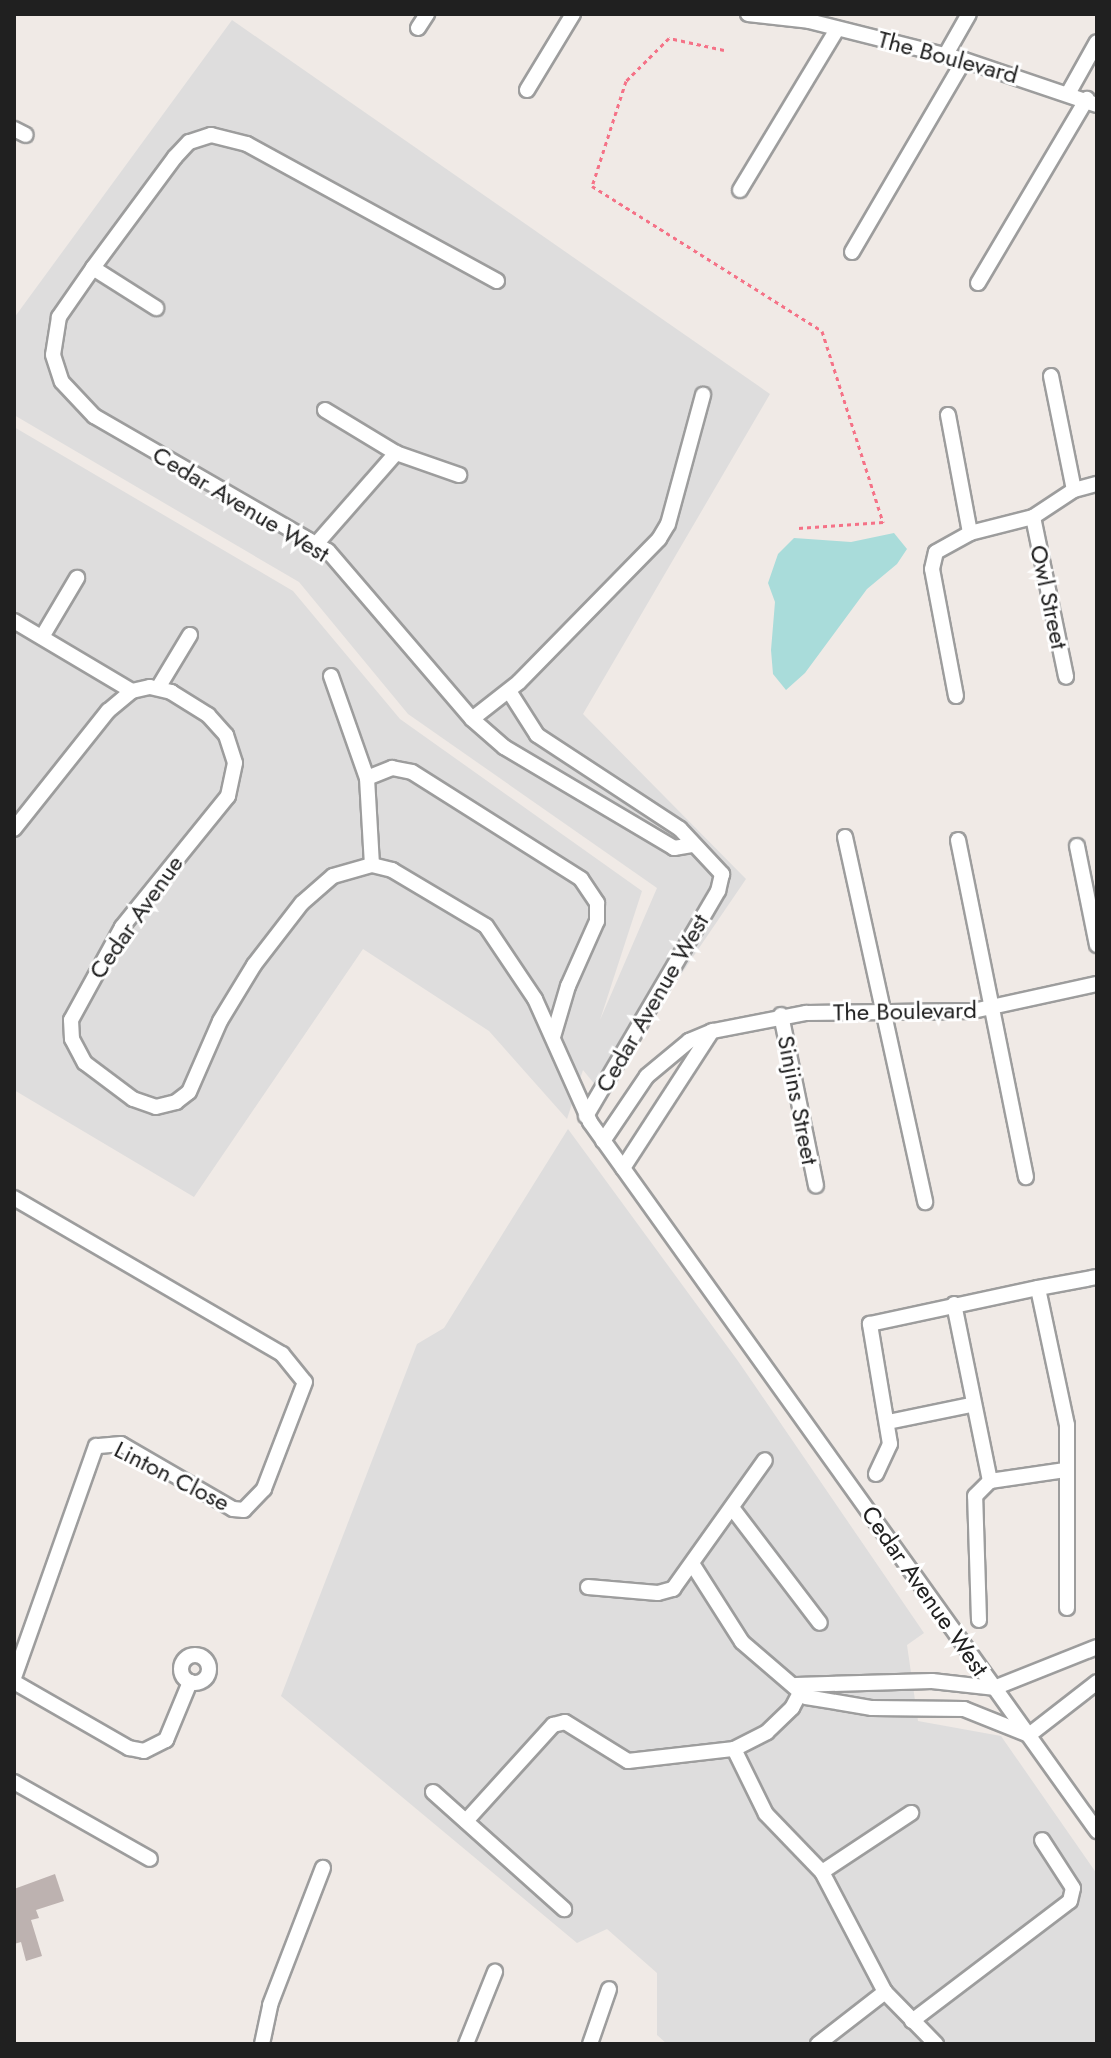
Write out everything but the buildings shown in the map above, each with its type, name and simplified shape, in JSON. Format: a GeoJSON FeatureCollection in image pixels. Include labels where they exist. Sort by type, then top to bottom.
{"type":"FeatureCollection","features":[{"type":"Feature","properties":{"kind":"street"},"geometry":{"type":"LineString","coordinates":[[418,28],[427,14]]}},
{"type":"Feature","properties":{"kind":"street"},"geometry":{"type":"LineString","coordinates":[[527,90],[573,14]]}},
{"type":"Feature","properties":{"kind":"street","name":"The Boulevard"},"geometry":{"type":"LineString","coordinates":[[748,14],[821,18],[837,29],[964,60],[1092,102]]}},
{"type":"Feature","properties":{"kind":"street"},"geometry":{"type":"LineString","coordinates":[[945,56],[969,14]]}},
{"type":"Feature","properties":{"kind":"street"},"geometry":{"type":"LineString","coordinates":[[740,190],[837,29]]}},
{"type":"Feature","properties":{"kind":"street"},"geometry":{"type":"LineString","coordinates":[[1069,92],[1097,42]]}},
{"type":"Feature","properties":{"kind":"street"},"geometry":{"type":"LineString","coordinates":[[852,252],[964,60]]}},
{"type":"Feature","properties":{"kind":"street"},"geometry":{"type":"LineString","coordinates":[[978,283],[1092,102]]}},
{"type":"Feature","properties":{"kind":"street","name":"Cedar Avenue West"},"geometry":{"type":"LineString","coordinates":[[497,281],[224,135],[189,142],[93,268],[54,328],[56,369],[71,394],[114,428],[317,543],[472,719],[519,756],[674,848],[692,845],[719,867],[718,891],[586,1116]]}},
{"type":"Feature","properties":{"kind":"street"},"geometry":{"type":"LineString","coordinates":[[93,268],[156,308]]}},
{"type":"Feature","properties":{"kind":"street"},"geometry":{"type":"LineString","coordinates":[[1051,376],[1074,490]]}},
{"type":"Feature","properties":{"kind":"street"},"geometry":{"type":"LineString","coordinates":[[472,719],[509,691],[663,532],[703,395]]}},
{"type":"Feature","properties":{"kind":"street"},"geometry":{"type":"LineString","coordinates":[[325,410],[396,453],[459,475]]}},
{"type":"Feature","properties":{"kind":"street"},"geometry":{"type":"LineString","coordinates":[[948,415],[970,533]]}},
{"type":"Feature","properties":{"kind":"street"},"geometry":{"type":"LineString","coordinates":[[317,543],[396,453]]}},
{"type":"Feature","properties":{"kind":"street"},"geometry":{"type":"LineString","coordinates":[[956,696],[933,558],[944,545],[970,533],[1033,517],[1074,490],[1097,484]]}},
{"type":"Feature","properties":{"kind":"street","name":"Owl Street"},"geometry":{"type":"LineString","coordinates":[[1033,517],[1066,677]]}},
{"type":"Feature","properties":{"kind":"street"},"geometry":{"type":"LineString","coordinates":[[42,637],[77,578]]}},
{"type":"Feature","properties":{"kind":"street"},"geometry":{"type":"LineString","coordinates":[[14,621],[132,691]]}},
{"type":"Feature","properties":{"kind":"street"},"geometry":{"type":"LineString","coordinates":[[14,829],[108,711],[132,691],[158,688],[190,635]]}},
{"type":"Feature","properties":{"kind":"street"},"geometry":{"type":"LineString","coordinates":[[331,676],[367,778],[372,865],[404,876],[486,926],[518,969],[553,1037]]}},
{"type":"Feature","properties":{"kind":"street","name":"Cedar Avenue"},"geometry":{"type":"LineString","coordinates":[[158,688],[217,723],[232,750],[235,774],[222,805],[112,942],[76,1007],[70,1031],[85,1063],[144,1104],[169,1106],[182,1098],[195,1082],[234,997],[302,903],[333,876],[372,865]]}},
{"type":"Feature","properties":{"kind":"street"},"geometry":{"type":"LineString","coordinates":[[509,691],[537,735],[680,829],[692,845]]}},
{"type":"Feature","properties":{"kind":"street"},"geometry":{"type":"LineString","coordinates":[[519,756],[537,735]]}},
{"type":"Feature","properties":{"kind":"street"},"geometry":{"type":"LineString","coordinates":[[367,778],[392,768],[412,772],[589,888],[597,903],[597,921],[568,986],[553,1037]]}},
{"type":"Feature","properties":{"kind":"street"},"geometry":{"type":"LineString","coordinates":[[845,837],[925,1202]]}},
{"type":"Feature","properties":{"kind":"street"},"geometry":{"type":"LineString","coordinates":[[958,840],[1026,1177]]}},
{"type":"Feature","properties":{"kind":"street"},"geometry":{"type":"LineString","coordinates":[[1077,846],[1097,945]]}},
{"type":"Feature","properties":{"kind":"street","name":"The Boulevard"},"geometry":{"type":"LineString","coordinates":[[603,1141],[647,1076],[689,1041],[713,1031],[781,1015],[990,1009],[1097,984]]}},
{"type":"Feature","properties":{"kind":"street","name":"Sinjins Street"},"geometry":{"type":"LineString","coordinates":[[781,1015],[816,1185]]}},
{"type":"Feature","properties":{"kind":"street"},"geometry":{"type":"LineString","coordinates":[[623,1168],[713,1031]]}},
{"type":"Feature","properties":{"kind":"street","name":"Cedar Avenue West"},"geometry":{"type":"LineString","coordinates":[[553,1037],[586,1116],[603,1141],[1097,1831]]}},
{"type":"Feature","properties":{"kind":"street","name":"Linton Close"},"geometry":{"type":"LineString","coordinates":[[14,1198],[282,1354],[305,1382],[264,1489],[244,1510],[233,1509],[121,1444],[96,1446],[14,1680]]}},
{"type":"Feature","properties":{"kind":"street"},"geometry":{"type":"LineString","coordinates":[[876,1474],[888,1452],[888,1422],[870,1324],[954,1304],[1097,1277]]}},
{"type":"Feature","properties":{"kind":"street"},"geometry":{"type":"LineString","coordinates":[[1038,1288],[1067,1425],[1067,1608]]}},
{"type":"Feature","properties":{"kind":"street"},"geometry":{"type":"LineString","coordinates":[[954,1304],[971,1405],[990,1481]]}},
{"type":"Feature","properties":{"kind":"street"},"geometry":{"type":"LineString","coordinates":[[888,1422],[971,1405]]}},
{"type":"Feature","properties":{"kind":"street"},"geometry":{"type":"LineString","coordinates":[[588,1587],[667,1592],[693,1565],[765,1460]]}},
{"type":"Feature","properties":{"kind":"street"},"geometry":{"type":"LineString","coordinates":[[979,1620],[973,1505],[990,1481],[1065,1470]]}},
{"type":"Feature","properties":{"kind":"street"},"geometry":{"type":"LineString","coordinates":[[733,1509],[820,1623]]}},
{"type":"Feature","properties":{"kind":"street"},"geometry":{"type":"LineString","coordinates":[[693,1565],[732,1630],[798,1688],[859,1706],[949,1708],[985,1715],[1029,1735],[1097,1682]]}},
{"type":"Feature","properties":{"kind":"street"},"geometry":{"type":"LineString","coordinates":[[798,1688],[948,1683],[994,1688],[1097,1647]]}},
{"type":"Feature","properties":{"kind":"street"},"geometry":{"type":"LineString","coordinates":[[14,1680],[129,1748],[144,1751],[166,1740],[190,1682]]}},
{"type":"Feature","properties":{"kind":"street"},"geometry":{"type":"LineString","coordinates":[[948,1683],[949,1708]]}},
{"type":"Feature","properties":{"kind":"street"},"geometry":{"type":"LineString","coordinates":[[859,1706],[861,1686]]}},
{"type":"Feature","properties":{"kind":"street"},"geometry":{"type":"LineString","coordinates":[[466,1821],[547,1729],[559,1722],[628,1761],[734,1749],[767,1732],[798,1688]]}},
{"type":"Feature","properties":{"kind":"street"},"geometry":{"type":"LineString","coordinates":[[734,1749],[766,1814],[822,1872],[885,1992],[936,2044]]}},
{"type":"Feature","properties":{"kind":"street"},"geometry":{"type":"LineString","coordinates":[[14,1782],[150,1859]]}},
{"type":"Feature","properties":{"kind":"street"},"geometry":{"type":"LineString","coordinates":[[433,1792],[564,1909]]}},
{"type":"Feature","properties":{"kind":"street"},"geometry":{"type":"LineString","coordinates":[[822,1872],[911,1813]]}},
{"type":"Feature","properties":{"kind":"street"},"geometry":{"type":"LineString","coordinates":[[912,2021],[1070,1901],[1073,1888],[1042,1840]]}},
{"type":"Feature","properties":{"kind":"street"},"geometry":{"type":"LineString","coordinates":[[262,2044],[270,2005],[323,1868]]}},
{"type":"Feature","properties":{"kind":"street"},"geometry":{"type":"LineString","coordinates":[[466,2044],[495,1972]]}},
{"type":"Feature","properties":{"kind":"street"},"geometry":{"type":"LineString","coordinates":[[590,2044],[609,1989]]}},
{"type":"Feature","properties":{"kind":"street"},"geometry":{"type":"LineString","coordinates":[[818,2044],[885,1992]]}},
{"type":"Feature","properties":{"kind":"path"},"geometry":{"type":"LineString","coordinates":[[724,50],[669,38],[626,81],[592,186],[822,331],[883,522],[798,528]]}},
{"type":"Feature","properties":{"kind":"shaded area"},"geometry":{"type":"Polygon","coordinates":[[[232,20],[770,394],[583,714],[746,879],[601,1092],[583,1070],[567,1119],[489,1031],[363,949],[194,1197],[14,1090],[14,427],[293,591],[400,719],[642,891],[600,1020],[657,888],[408,714],[299,582],[14,415],[14,318],[232,20]]]}},
{"type":"Feature","properties":{"kind":"shaded area"},"geometry":{"type":"Polygon","coordinates":[[[568,1129],[738,1361],[924,1633],[907,1645],[918,1721],[1001,1736],[1097,1874],[1097,2044],[667,2044],[657,2035],[657,1973],[607,1929],[577,1943],[281,1696],[417,1344],[444,1328],[568,1129]]]}},
{"type":"Feature","properties":{"kind":"water"},"geometry":{"type":"Polygon","coordinates":[[[894,533],[907,549],[897,564],[867,589],[805,673],[786,690],[773,674],[771,650],[775,602],[768,583],[778,554],[794,538],[851,542],[894,533]]]}}]}
